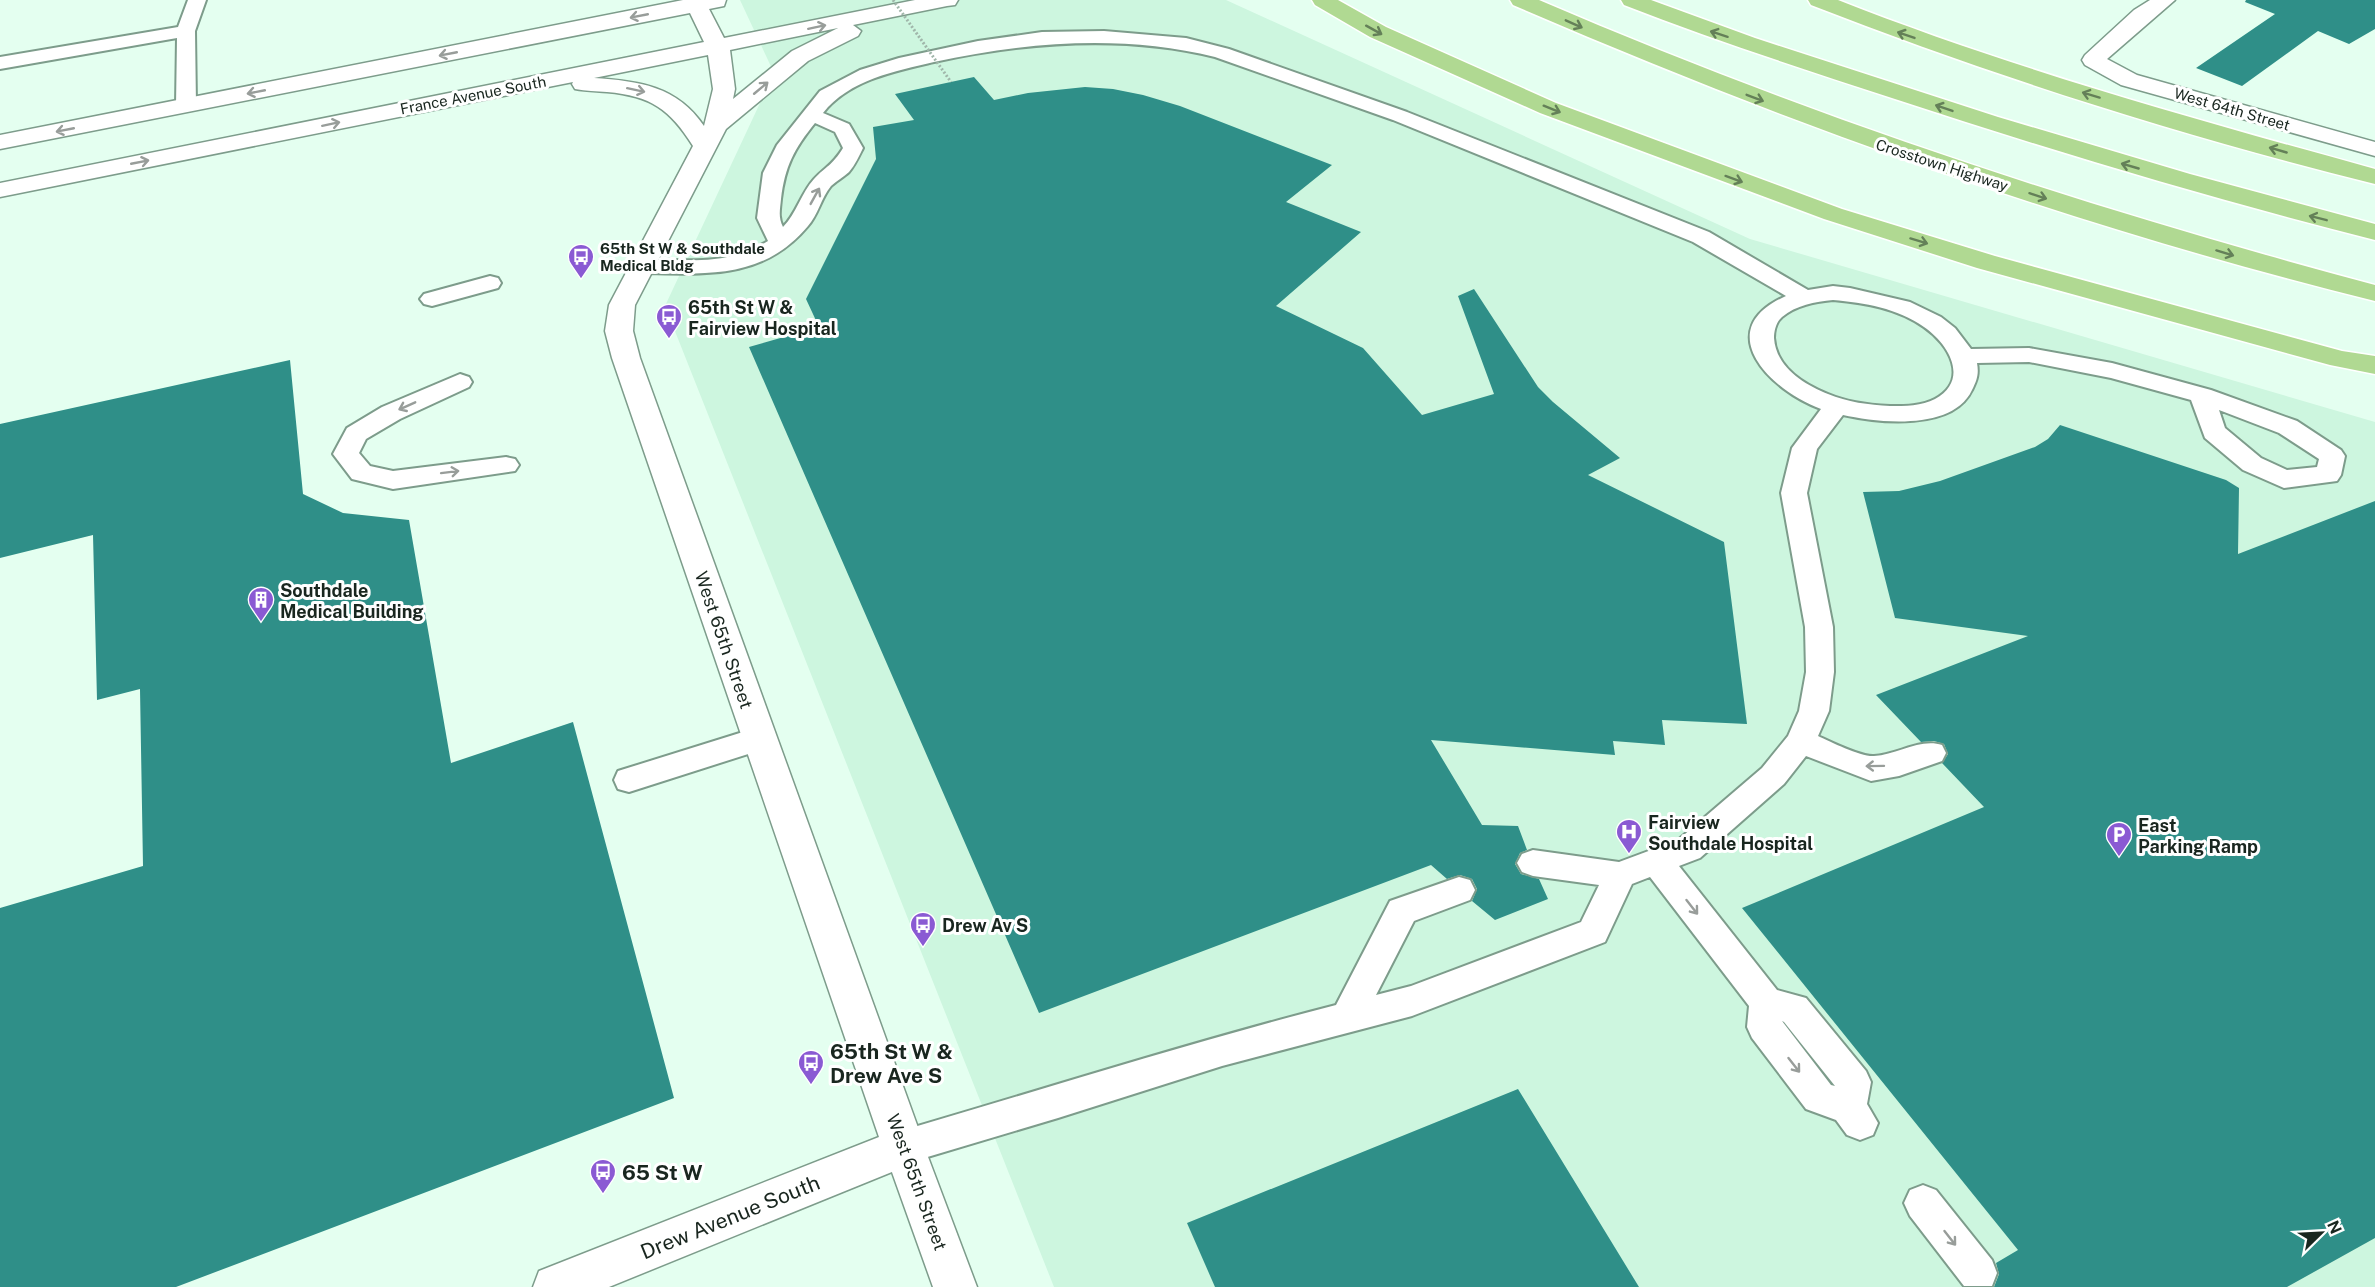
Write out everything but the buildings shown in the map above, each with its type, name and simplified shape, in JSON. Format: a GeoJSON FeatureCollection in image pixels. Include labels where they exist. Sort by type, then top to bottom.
{"type":"FeatureCollection","features":[{"type":"Feature","properties":{"kind":"highway"},"geometry":{"type":"LineString","coordinates":[[1323,0],[1378,32],[1548,108],[1833,214],[1986,262],[2340,358],[2375,365]]}},
{"type":"Feature","properties":{"kind":"highway","name":"Crosstown Highway"},"geometry":{"type":"LineString","coordinates":[[1521,0],[1700,77],[1918,158],[2190,243],[2375,293]]}},
{"type":"Feature","properties":{"kind":"highway"},"geometry":{"type":"LineString","coordinates":[[1632,0],[1701,28],[2047,142],[2279,208],[2375,232]]}},
{"type":"Feature","properties":{"kind":"highway"},"geometry":{"type":"LineString","coordinates":[[1819,0],[1893,30],[2026,76],[2190,126],[2375,177]]}},
{"type":"Feature","properties":{"kind":"main road"},"geometry":{"type":"LineString","coordinates":[[0,142],[695,2],[719,0]]}},
{"type":"Feature","properties":{"kind":"main road","name":"France Avenue South"},"geometry":{"type":"LineString","coordinates":[[0,190],[718,47],[899,4],[947,0]]}},
{"type":"Feature","properties":{"kind":"main road","name":"West 64th Street"},"geometry":{"type":"LineString","coordinates":[[2164,0],[2142,15],[2093,60],[2129,80],[2375,149]]}},
{"type":"Feature","properties":{"kind":"main road","name":"West 65th Street"},"geometry":{"type":"LineString","coordinates":[[695,2],[718,47],[724,89],[711,136],[622,305],[620,331],[626,358],[759,739],[955,1287]]}},
{"type":"Feature","properties":{"kind":"main road"},"geometry":{"type":"LineString","coordinates":[[536,83],[604,85],[644,91],[674,106],[692,125],[711,136],[800,56],[899,4]]}},
{"type":"Feature","properties":{"kind":"main road","name":"Drew Avenue South"},"geometry":{"type":"LineString","coordinates":[[555,1287],[904,1147]]}},
{"type":"Feature","properties":{"kind":"lane"},"geometry":{"type":"LineString","coordinates":[[186,106],[186,31],[197,0]]}},
{"type":"Feature","properties":{"kind":"lane"},"geometry":{"type":"LineString","coordinates":[[0,63],[186,31]]}},
{"type":"Feature","properties":{"kind":"lane"},"geometry":{"type":"LineString","coordinates":[[780,243],[768,218],[774,173],[787,146],[827,95],[867,74],[899,64],[978,47],[1042,38],[1104,37],[1186,44],[1222,53],[1400,116],[1701,237],[1803,297]]}},
{"type":"Feature","properties":{"kind":"lane"},"geometry":{"type":"LineString","coordinates":[[642,266],[730,267],[766,254],[780,243],[801,221],[822,183],[842,167],[853,148],[847,132],[836,122],[810,115]]}},
{"type":"Feature","properties":{"kind":"lane"},"geometry":{"type":"LineString","coordinates":[[432,299],[490,283]]}},
{"type":"Feature","properties":{"kind":"lane"},"geometry":{"type":"LineString","coordinates":[[1833,293],[1866,296],[1899,305],[1928,318],[1950,336],[1964,356],[1966,377],[1956,395],[1936,408],[1906,415],[1872,414],[1836,407],[1805,393],[1781,376],[1766,357],[1761,338],[1766,320],[1781,306],[1803,297],[1833,293]]}},
{"type":"Feature","properties":{"kind":"lane"},"geometry":{"type":"LineString","coordinates":[[1964,356],[2029,355],[2112,371],[2202,395],[2288,427],[2332,456],[2328,475],[2283,479],[2252,464],[2214,432],[2202,395]]}},
{"type":"Feature","properties":{"kind":"lane"},"geometry":{"type":"LineString","coordinates":[[460,382],[391,413],[356,434],[346,454],[361,473],[393,480],[506,465]]}},
{"type":"Feature","properties":{"kind":"lane"},"geometry":{"type":"LineString","coordinates":[[1533,863],[1620,874],[1689,849],[1773,776],[1800,742],[1814,711],[1820,672],[1819,627],[1794,493],[1805,448],[1836,407]]}},
{"type":"Feature","properties":{"kind":"lane"},"geometry":{"type":"LineString","coordinates":[[629,780],[759,739]]}},
{"type":"Feature","properties":{"kind":"lane"},"geometry":{"type":"LineString","coordinates":[[1800,742],[1871,769],[1899,764],[1931,753]]}},
{"type":"Feature","properties":{"kind":"lane"},"geometry":{"type":"LineString","coordinates":[[1656,861],[1767,1003],[1794,1009],[1852,1082],[1855,1116]]}},
{"type":"Feature","properties":{"kind":"lane"},"geometry":{"type":"LineString","coordinates":[[904,1147],[1058,1102],[1222,1050],[1412,1001],[1593,932],[1620,874]]}},
{"type":"Feature","properties":{"kind":"lane"},"geometry":{"type":"LineString","coordinates":[[1347,1018],[1402,911],[1459,890]]}},
{"type":"Feature","properties":{"kind":"lane"},"geometry":{"type":"LineString","coordinates":[[1923,1203],[1978,1273]]}},
{"type":"Feature","properties":{"kind":"path"},"geometry":{"type":"LineString","coordinates":[[899,4],[951,82]]}},
{"type":"Feature","properties":{"kind":"shaded area","name":"Fairview Southdale Hospital"},"geometry":{"type":"Polygon","coordinates":[[[740,0],[1226,0],[1750,239],[2375,422],[2375,1287],[1054,1287],[665,306],[774,73],[740,0]]]}},
{"type":"Feature","properties":{"kind":"place","name":"65th St W & Southdale Medical Bldg"},"geometry":{"type":"Point","coordinates":[581,280]}},
{"type":"Feature","properties":{"kind":"place","name":"65th St W & Fairview Hospital"},"geometry":{"type":"Point","coordinates":[669,340]}},
{"type":"Feature","properties":{"kind":"place","name":"Southdale Medical Building"},"geometry":{"type":"Point","coordinates":[261,623]}},
{"type":"Feature","properties":{"kind":"place","name":"Fairview Southdale Hospital"},"geometry":{"type":"Point","coordinates":[1629,855]}},
{"type":"Feature","properties":{"kind":"place","name":"East Parking Ramp"},"geometry":{"type":"Point","coordinates":[2119,858]}},
{"type":"Feature","properties":{"kind":"place","name":"Drew Av S"},"geometry":{"type":"Point","coordinates":[923,948]}},
{"type":"Feature","properties":{"kind":"place","name":"65th St W & Drew Ave S"},"geometry":{"type":"Point","coordinates":[811,1086]}},
{"type":"Feature","properties":{"kind":"place","name":"65 St W"},"geometry":{"type":"Point","coordinates":[603,1195]}}]}
